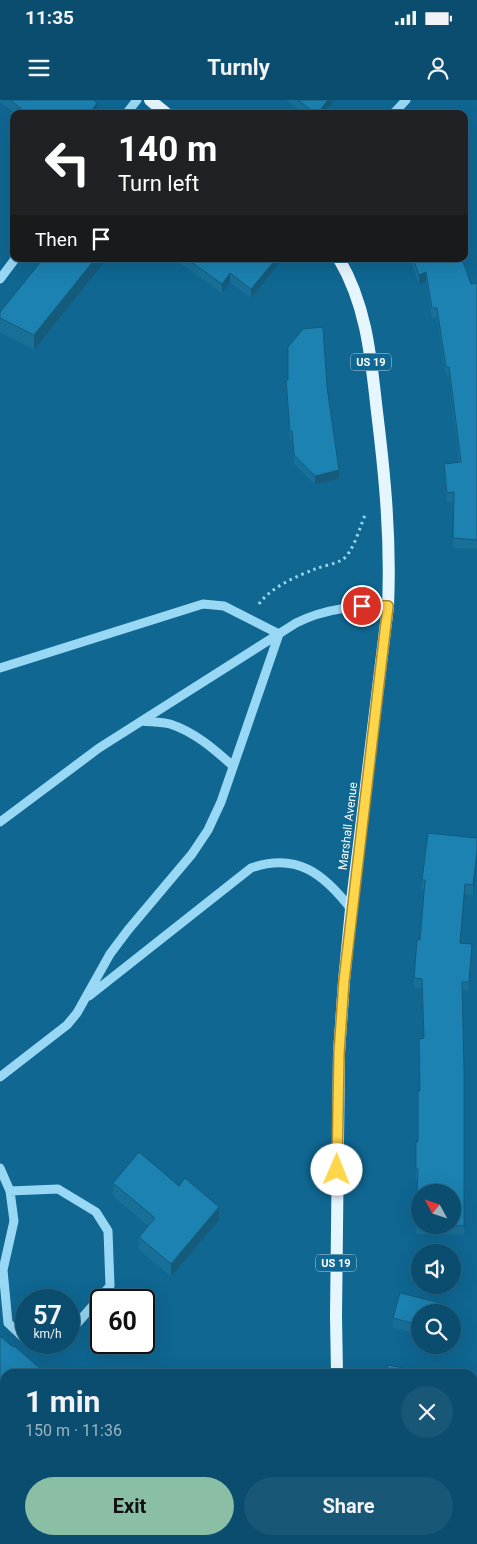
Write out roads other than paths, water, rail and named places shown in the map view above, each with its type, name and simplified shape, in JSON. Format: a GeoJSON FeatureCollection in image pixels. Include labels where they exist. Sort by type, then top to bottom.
{"type":"FeatureCollection","features":[{"type":"Feature","properties":{"kind":"main road"},"geometry":{"type":"LineString","coordinates":[[150,100],[162,110]]}},
{"type":"Feature","properties":{"kind":"main road","name":"Marshall Avenue"},"geometry":{"type":"LineString","coordinates":[[337,1369],[336,1258],[339,1053],[351,909],[388,606],[390,570],[388,505],[369,348],[358,298],[349,275],[341,262]]}},
{"type":"Feature","properties":{"kind":"street"},"geometry":{"type":"LineString","coordinates":[[129,110],[137,100]]}},
{"type":"Feature","properties":{"kind":"street"},"geometry":{"type":"LineString","coordinates":[[397,110],[406,100]]}},
{"type":"Feature","properties":{"kind":"street"},"geometry":{"type":"LineString","coordinates":[[0,279],[13,262]]}},
{"type":"Feature","properties":{"kind":"street"},"geometry":{"type":"LineString","coordinates":[[0,668],[203,604],[224,606],[279,634]]}},
{"type":"Feature","properties":{"kind":"street"},"geometry":{"type":"LineString","coordinates":[[0,822],[100,748],[279,634],[311,616],[328,611],[362,606],[388,606]]}},
{"type":"Feature","properties":{"kind":"street"},"geometry":{"type":"LineString","coordinates":[[0,1077],[67,1025],[85,999],[110,954],[192,854],[208,830],[221,802],[279,634]]}},
{"type":"Feature","properties":{"kind":"street"},"geometry":{"type":"LineString","coordinates":[[142,721],[170,724],[193,735],[213,748],[233,766]]}},
{"type":"Feature","properties":{"kind":"street"},"geometry":{"type":"LineString","coordinates":[[85,999],[251,868],[265,863],[284,862],[306,867],[336,889],[351,909]]}},
{"type":"Feature","properties":{"kind":"street"},"geometry":{"type":"LineString","coordinates":[[0,1168],[10,1191],[14,1221],[3,1270],[8,1323],[15,1330]]}},
{"type":"Feature","properties":{"kind":"street"},"geometry":{"type":"LineString","coordinates":[[10,1191],[58,1189],[96,1212],[108,1231],[110,1286],[80,1320]]}}]}
